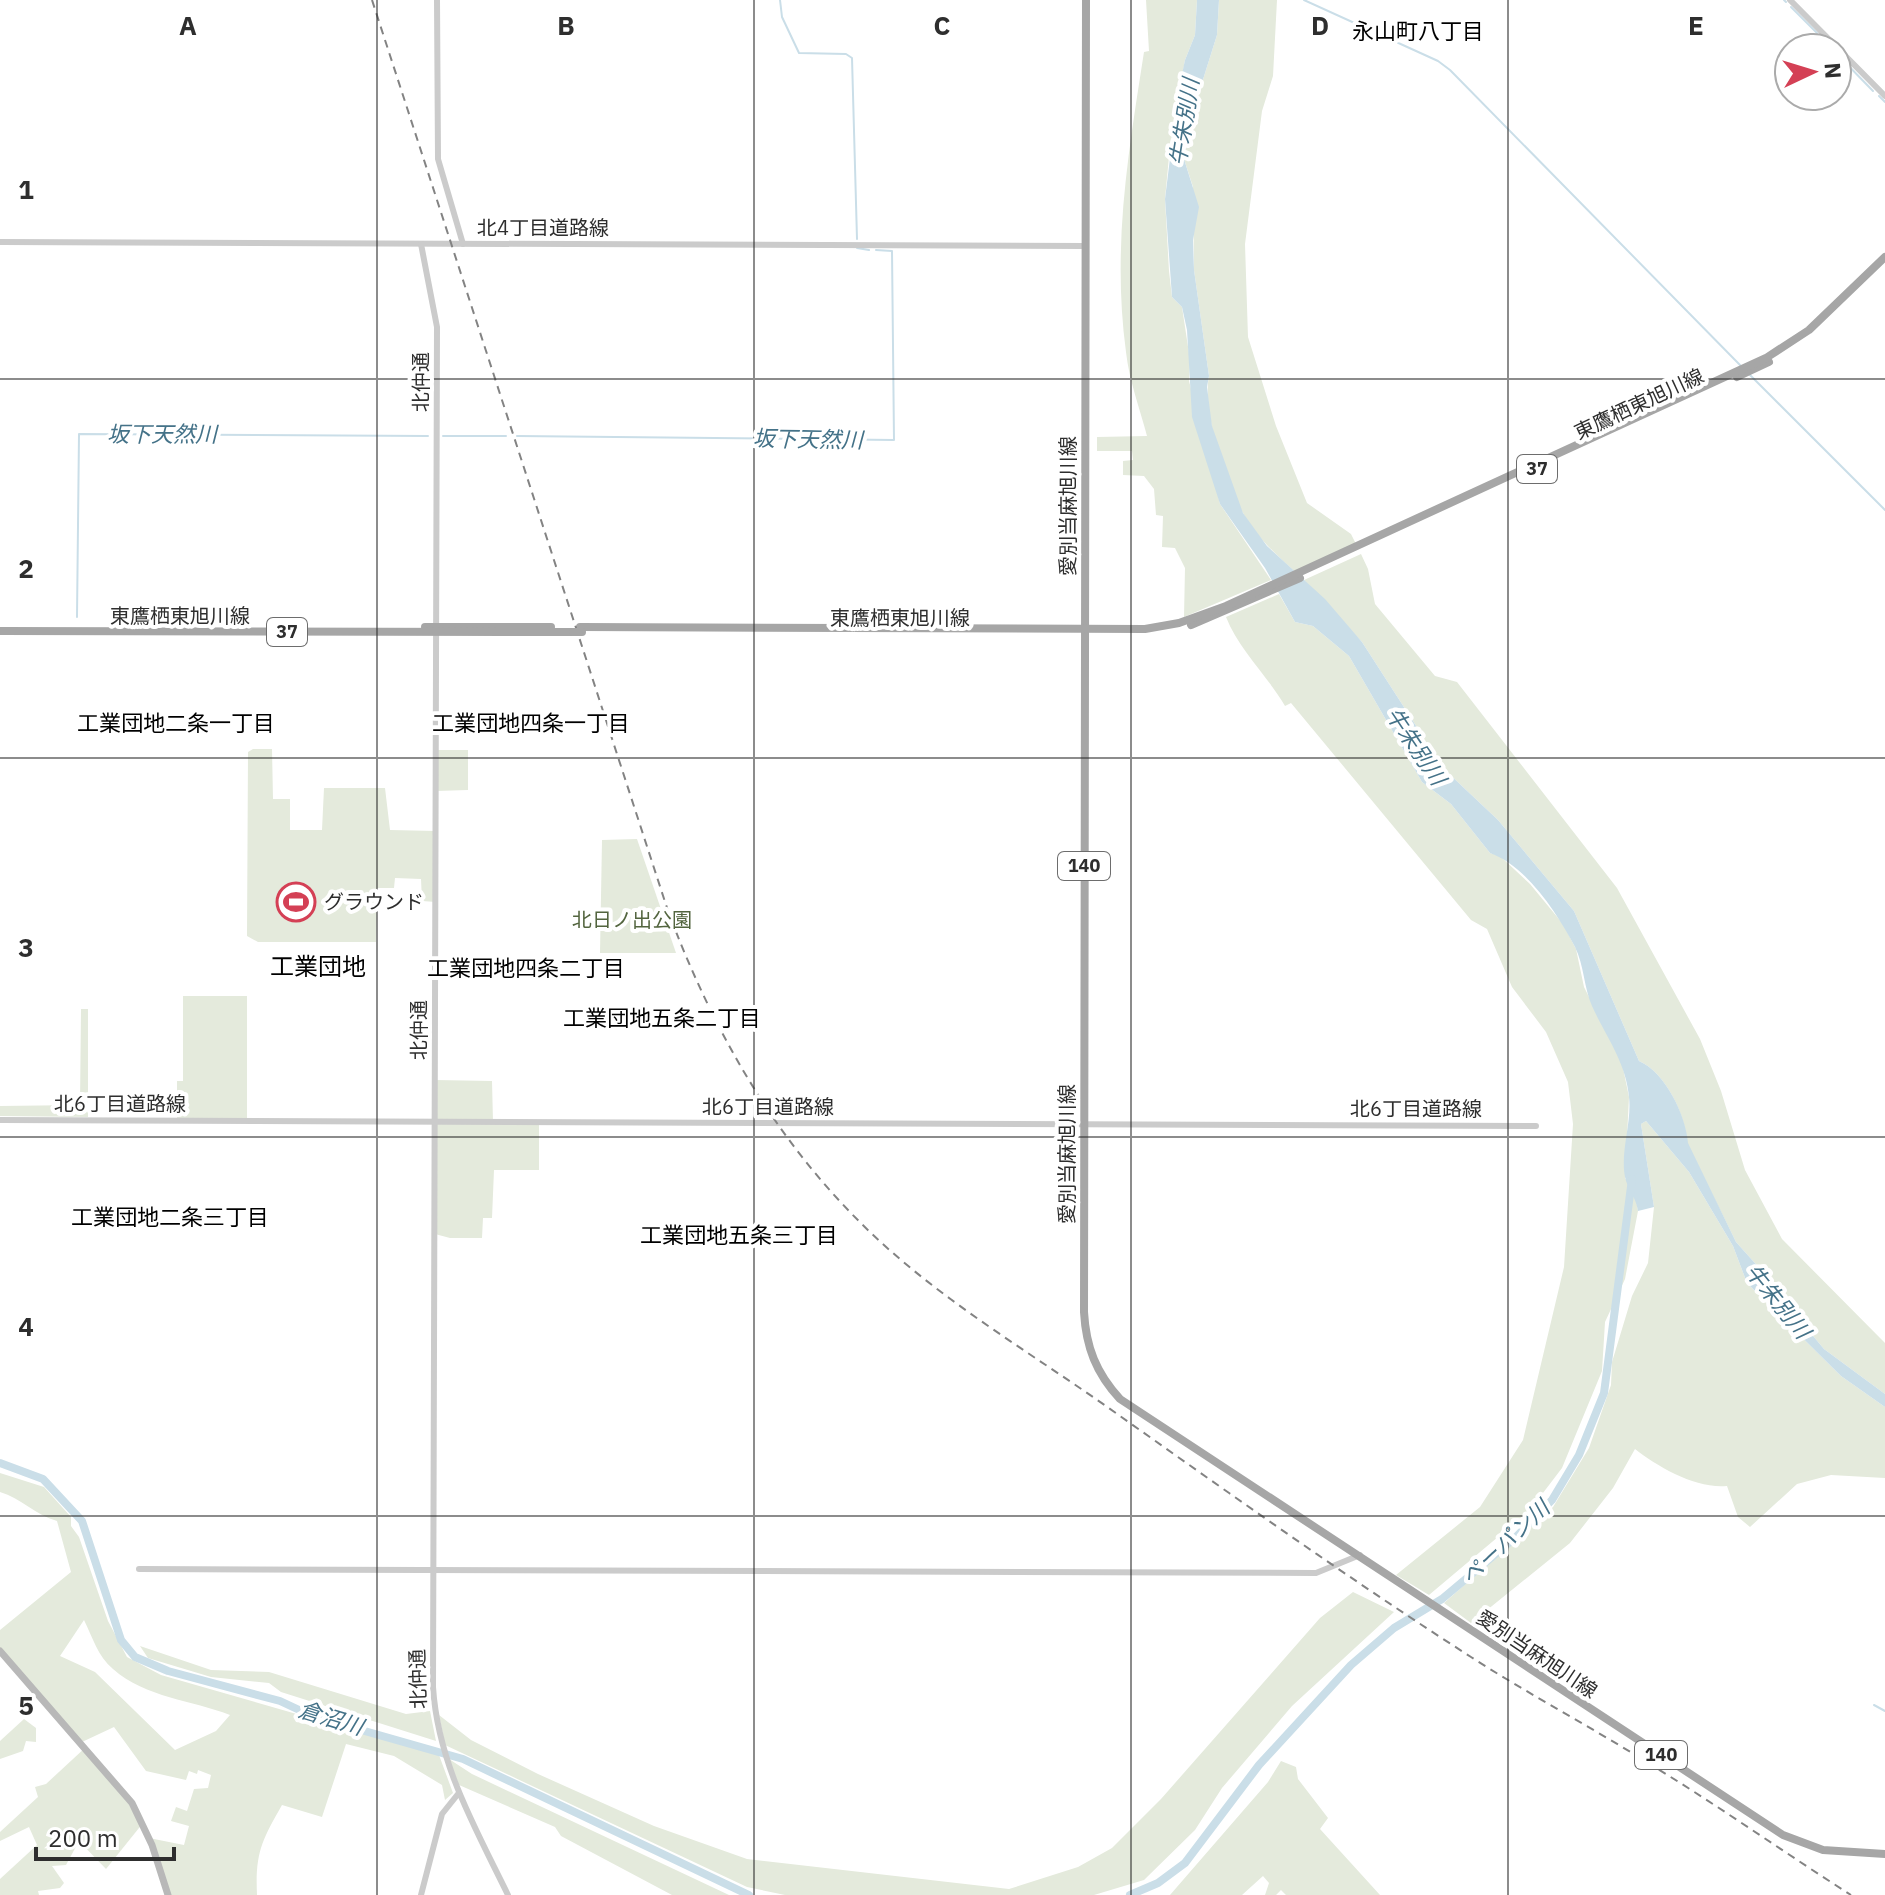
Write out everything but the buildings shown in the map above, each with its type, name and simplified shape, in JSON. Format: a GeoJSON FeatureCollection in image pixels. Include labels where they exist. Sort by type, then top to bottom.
{"type":"FeatureCollection","features":[{"type":"Feature","properties":{"kind":"main road","name":"愛別当麻旭川線"},"geometry":{"type":"LineString","coordinates":[[1086,0],[1083,1124],[1086,1341],[1104,1382],[1133,1408],[1783,1835],[1823,1850],[1885,1854]]}},
{"type":"Feature","properties":{"kind":"main road","name":"東鷹栖東旭川線"},"geometry":{"type":"LineString","coordinates":[[1746,370],[1809,330],[1885,257]]}},
{"type":"Feature","properties":{"kind":"main road","name":"東鷹栖東旭川線"},"geometry":{"type":"LineString","coordinates":[[0,629],[1084,631],[1163,627],[1238,604],[1746,370],[1812,334],[1885,265]]}},
{"type":"Feature","properties":{"kind":"main road"},"geometry":{"type":"LineString","coordinates":[[0,1651],[132,1803],[152,1845],[168,1895]]}},
{"type":"Feature","properties":{"kind":"street"},"geometry":{"type":"LineString","coordinates":[[437,0],[438,159],[463,244]]}},
{"type":"Feature","properties":{"kind":"street"},"geometry":{"type":"LineString","coordinates":[[1790,0],[1885,96]]}},
{"type":"Feature","properties":{"kind":"street","name":"北4丁目道路線"},"geometry":{"type":"LineString","coordinates":[[0,242],[1085,246]]}},
{"type":"Feature","properties":{"kind":"street","name":"北仲通"},"geometry":{"type":"LineString","coordinates":[[421,244],[437,327],[433,1570],[436,1723],[458,1794],[508,1895]]}},
{"type":"Feature","properties":{"kind":"street","name":"北6丁目道路線"},"geometry":{"type":"LineString","coordinates":[[0,1120],[1536,1126]]}},
{"type":"Feature","properties":{"kind":"street"},"geometry":{"type":"LineString","coordinates":[[139,1569],[1316,1573],[1360,1555]]}},
{"type":"Feature","properties":{"kind":"street"},"geometry":{"type":"LineString","coordinates":[[421,1895],[442,1814],[458,1794]]}},
{"type":"Feature","properties":{"kind":"green space"},"geometry":{"type":"Polygon","coordinates":[[[1146,0],[1197,0],[1195,35],[1185,60],[1170,146],[1165,199],[1172,297],[1182,307],[1190,360],[1189,381],[1220,504],[1271,580],[1184,617],[1185,568],[1175,548],[1162,547],[1163,516],[1156,515],[1154,489],[1144,476],[1123,475],[1123,461],[1133,460],[1132,451],[1097,451],[1097,437],[1147,436],[1127,363],[1121,275],[1128,164],[1144,52],[1149,51],[1146,0]]]}},
{"type":"Feature","properties":{"kind":"green space"},"geometry":{"type":"Polygon","coordinates":[[[1219,0],[1277,0],[1273,76],[1262,111],[1245,244],[1248,337],[1276,426],[1307,503],[1351,534],[1357,546],[1296,573],[1260,538],[1243,513],[1222,465],[1209,408],[1209,376],[1194,270],[1193,187],[1184,159],[1195,105],[1217,35],[1219,0]]]}},
{"type":"Feature","properties":{"kind":"green space"},"geometry":{"type":"Polygon","coordinates":[[[1361,554],[1368,569],[1375,604],[1435,676],[1457,682],[1617,888],[1700,1039],[1721,1091],[1745,1170],[1782,1239],[1885,1343],[1885,1394],[1824,1349],[1798,1318],[1785,1309],[1762,1271],[1736,1242],[1687,1143],[1683,1120],[1672,1096],[1657,1075],[1639,1061],[1574,911],[1498,820],[1428,754],[1420,732],[1362,642],[1304,580],[1361,554]]]}},
{"type":"Feature","properties":{"kind":"green space"},"geometry":{"type":"Polygon","coordinates":[[[1279,594],[1295,622],[1313,626],[1349,656],[1422,782],[1451,804],[1490,853],[1500,856],[1530,884],[1563,924],[1576,949],[1584,987],[1622,1063],[1629,1097],[1625,1178],[1635,1194],[1638,1211],[1625,1279],[1605,1322],[1602,1371],[1562,1468],[1530,1510],[1429,1595],[1396,1575],[1480,1507],[1523,1440],[1564,1267],[1573,1124],[1568,1082],[1546,1032],[1512,987],[1487,929],[1471,920],[1291,703],[1285,706],[1238,640],[1226,617],[1279,594]]]}},
{"type":"Feature","properties":{"kind":"green space"},"geometry":{"type":"Polygon","coordinates":[[[272,749],[273,799],[290,799],[290,830],[322,830],[324,788],[385,788],[390,830],[436,831],[436,902],[422,901],[421,879],[395,878],[394,888],[377,888],[376,942],[258,942],[247,936],[248,752],[272,749]]]}},
{"type":"Feature","properties":{"kind":"green space"},"geometry":{"type":"Polygon","coordinates":[[[436,750],[468,750],[468,790],[436,791],[436,750]]]}},
{"type":"Feature","properties":{"kind":"green space","name":"北日ノ出公園"},"geometry":{"type":"Polygon","coordinates":[[[637,839],[676,953],[600,953],[602,840],[637,839]]]}},
{"type":"Feature","properties":{"kind":"green space"},"geometry":{"type":"Polygon","coordinates":[[[183,996],[247,996],[247,1120],[177,1120],[177,1081],[183,1081],[183,996]]]}},
{"type":"Feature","properties":{"kind":"green space"},"geometry":{"type":"Polygon","coordinates":[[[81,1009],[88,1009],[88,1117],[0,1116],[0,1106],[80,1105],[81,1009]]]}},
{"type":"Feature","properties":{"kind":"green space"},"geometry":{"type":"Polygon","coordinates":[[[435,1080],[492,1081],[493,1122],[539,1122],[539,1170],[494,1170],[492,1218],[483,1218],[482,1238],[450,1238],[435,1234],[435,1080]]]}},
{"type":"Feature","properties":{"kind":"green space"},"geometry":{"type":"Polygon","coordinates":[[[1646,1121],[1689,1172],[1733,1246],[1747,1283],[1841,1376],[1885,1407],[1885,1478],[1831,1475],[1797,1484],[1750,1527],[1738,1517],[1727,1486],[1690,1480],[1635,1449],[1613,1488],[1570,1543],[1471,1623],[1444,1603],[1553,1507],[1589,1448],[1611,1385],[1612,1362],[1632,1296],[1648,1263],[1654,1207],[1641,1124],[1646,1121]]]}},
{"type":"Feature","properties":{"kind":"green space"},"geometry":{"type":"Polygon","coordinates":[[[0,1473],[44,1487],[71,1517],[71,1526],[79,1537],[108,1621],[127,1657],[161,1675],[439,1755],[453,1793],[445,1800],[442,1785],[394,1756],[346,1744],[322,1817],[282,1805],[261,1847],[257,1895],[168,1895],[149,1838],[184,1845],[189,1826],[171,1821],[176,1807],[187,1811],[194,1789],[208,1788],[211,1775],[198,1770],[197,1774],[189,1771],[186,1780],[146,1771],[114,1727],[82,1742],[0,1651],[0,1630],[71,1572],[57,1521],[0,1492],[0,1473]],[[84,1620],[60,1656],[95,1672],[175,1750],[216,1731],[230,1715],[155,1692],[126,1679],[103,1659],[84,1620]]]}},
{"type":"Feature","properties":{"kind":"green space"},"geometry":{"type":"Polygon","coordinates":[[[1353,1592],[1394,1612],[1292,1706],[1222,1788],[1195,1830],[1144,1880],[1094,1895],[785,1895],[747,1887],[445,1745],[439,1715],[471,1740],[538,1774],[654,1826],[747,1859],[1009,1889],[1078,1867],[1112,1848],[1161,1799],[1320,1618],[1353,1592]]]}},
{"type":"Feature","properties":{"kind":"green space"},"geometry":{"type":"Polygon","coordinates":[[[140,1646],[211,1670],[269,1672],[406,1714],[430,1711],[436,1741],[281,1692],[269,1683],[211,1677],[148,1658],[140,1646]]]}},
{"type":"Feature","properties":{"kind":"green space"},"geometry":{"type":"Polygon","coordinates":[[[24,1719],[36,1728],[36,1742],[26,1741],[23,1751],[0,1759],[0,1741],[24,1719]]]}},
{"type":"Feature","properties":{"kind":"green space"},"geometry":{"type":"Polygon","coordinates":[[[86,1747],[143,1823],[106,1869],[79,1841],[66,1865],[52,1866],[64,1883],[60,1888],[38,1891],[39,1895],[0,1895],[0,1879],[37,1845],[29,1827],[0,1841],[0,1832],[38,1797],[35,1787],[46,1784],[86,1747]]]}},
{"type":"Feature","properties":{"kind":"green space"},"geometry":{"type":"Polygon","coordinates":[[[449,1759],[472,1774],[729,1895],[672,1895],[561,1836],[555,1827],[459,1785],[449,1759]]]}},
{"type":"Feature","properties":{"kind":"green space"},"geometry":{"type":"Polygon","coordinates":[[[1281,1761],[1296,1767],[1298,1779],[1328,1818],[1320,1829],[1380,1895],[1286,1895],[1281,1890],[1276,1895],[1265,1895],[1269,1883],[1263,1876],[1242,1895],[1170,1895],[1268,1782],[1281,1761]]]}},
{"type":"Feature","properties":{"kind":"water","name":"牛朱別川"},"geometry":{"type":"Polygon","coordinates":[[[1197,0],[1219,0],[1217,35],[1195,105],[1184,159],[1199,207],[1193,240],[1194,270],[1209,376],[1207,387],[1212,426],[1243,513],[1267,546],[1325,599],[1362,642],[1420,732],[1428,754],[1498,820],[1574,911],[1639,1061],[1657,1075],[1672,1096],[1683,1120],[1688,1143],[1736,1242],[1762,1271],[1785,1309],[1798,1318],[1824,1349],[1885,1394],[1885,1407],[1841,1376],[1747,1283],[1733,1246],[1689,1172],[1646,1121],[1641,1124],[1654,1207],[1638,1211],[1624,1167],[1629,1107],[1627,1084],[1620,1061],[1592,1006],[1578,954],[1568,934],[1529,880],[1504,859],[1490,853],[1451,804],[1422,782],[1349,656],[1313,626],[1295,622],[1265,568],[1220,504],[1192,417],[1187,330],[1182,307],[1172,297],[1165,199],[1178,93],[1185,60],[1195,35],[1197,0]]]}},
{"type":"Feature","properties":{"kind":"waterway","name":"坂下天然川"},"geometry":{"type":"LineString","coordinates":[[780,0],[782,17],[799,53],[846,54],[852,58],[857,239]]}},
{"type":"Feature","properties":{"kind":"waterway"},"geometry":{"type":"LineString","coordinates":[[1304,0],[1438,61],[1450,70],[1740,365]]}},
{"type":"Feature","properties":{"kind":"waterway"},"geometry":{"type":"LineString","coordinates":[[1791,7],[1816,32]]}},
{"type":"Feature","properties":{"kind":"waterway"},"geometry":{"type":"LineString","coordinates":[[1853,70],[1873,91]]}},
{"type":"Feature","properties":{"kind":"waterway"},"geometry":{"type":"LineString","coordinates":[[1879,96],[1885,102]]}},
{"type":"Feature","properties":{"kind":"waterway","name":"坂下天然川"},"geometry":{"type":"LineString","coordinates":[[857,248],[869,250]]}},
{"type":"Feature","properties":{"kind":"waterway","name":"坂下天然川"},"geometry":{"type":"LineString","coordinates":[[517,436],[894,440],[892,251],[876,250]]}},
{"type":"Feature","properties":{"kind":"waterway"},"geometry":{"type":"LineString","coordinates":[[1750,375],[1885,510]]}},
{"type":"Feature","properties":{"kind":"waterway","name":"坂下天然川"},"geometry":{"type":"LineString","coordinates":[[77,617],[79,434],[428,436]]}},
{"type":"Feature","properties":{"kind":"waterway","name":"坂下天然川"},"geometry":{"type":"LineString","coordinates":[[443,436],[506,436]]}},
{"type":"Feature","properties":{"kind":"waterway","name":"ペーパン川"},"geometry":{"type":"LineString","coordinates":[[1130,1895],[1158,1883],[1185,1863],[1259,1765],[1351,1665],[1394,1628],[1442,1599],[1517,1536],[1552,1500],[1579,1455],[1604,1393],[1632,1179]]}},
{"type":"Feature","properties":{"kind":"waterway","name":"倉沼川"},"geometry":{"type":"LineString","coordinates":[[0,1463],[43,1479],[82,1521],[121,1640],[135,1657],[168,1671],[280,1701],[312,1716],[463,1759],[749,1895]]}},
{"type":"Feature","properties":{"kind":"waterway"},"geometry":{"type":"LineString","coordinates":[[1874,1705],[1885,1711]]}},
{"type":"Feature","properties":{"kind":"railway"},"geometry":{"type":"LineString","coordinates":[[372,0],[668,911],[722,1033],[792,1144],[850,1212],[946,1296],[1426,1628],[1608,1738],[1851,1895]]}},
{"type":"Feature","properties":{"kind":"place","name":"グラウンド"},"geometry":{"type":"Point","coordinates":[296,902]}},
{"type":"Feature","properties":{"kind":"district","name":"永山町八丁目"},"geometry":{"type":"Point","coordinates":[1418,31]}},
{"type":"Feature","properties":{"kind":"district","name":"工業団地二条一丁目"},"geometry":{"type":"Point","coordinates":[176,723]}},
{"type":"Feature","properties":{"kind":"district","name":"工業団地四条一丁目"},"geometry":{"type":"Point","coordinates":[531,723]}},
{"type":"Feature","properties":{"kind":"district","name":"工業団地"},"geometry":{"type":"Point","coordinates":[318,967]}},
{"type":"Feature","properties":{"kind":"district","name":"工業団地四条二丁目"},"geometry":{"type":"Point","coordinates":[526,968]}},
{"type":"Feature","properties":{"kind":"district","name":"工業団地五条二丁目"},"geometry":{"type":"Point","coordinates":[662,1018]}},
{"type":"Feature","properties":{"kind":"district","name":"工業団地二条三丁目"},"geometry":{"type":"Point","coordinates":[170,1217]}},
{"type":"Feature","properties":{"kind":"district","name":"工業団地五条三丁目"},"geometry":{"type":"Point","coordinates":[739,1235]}}]}
